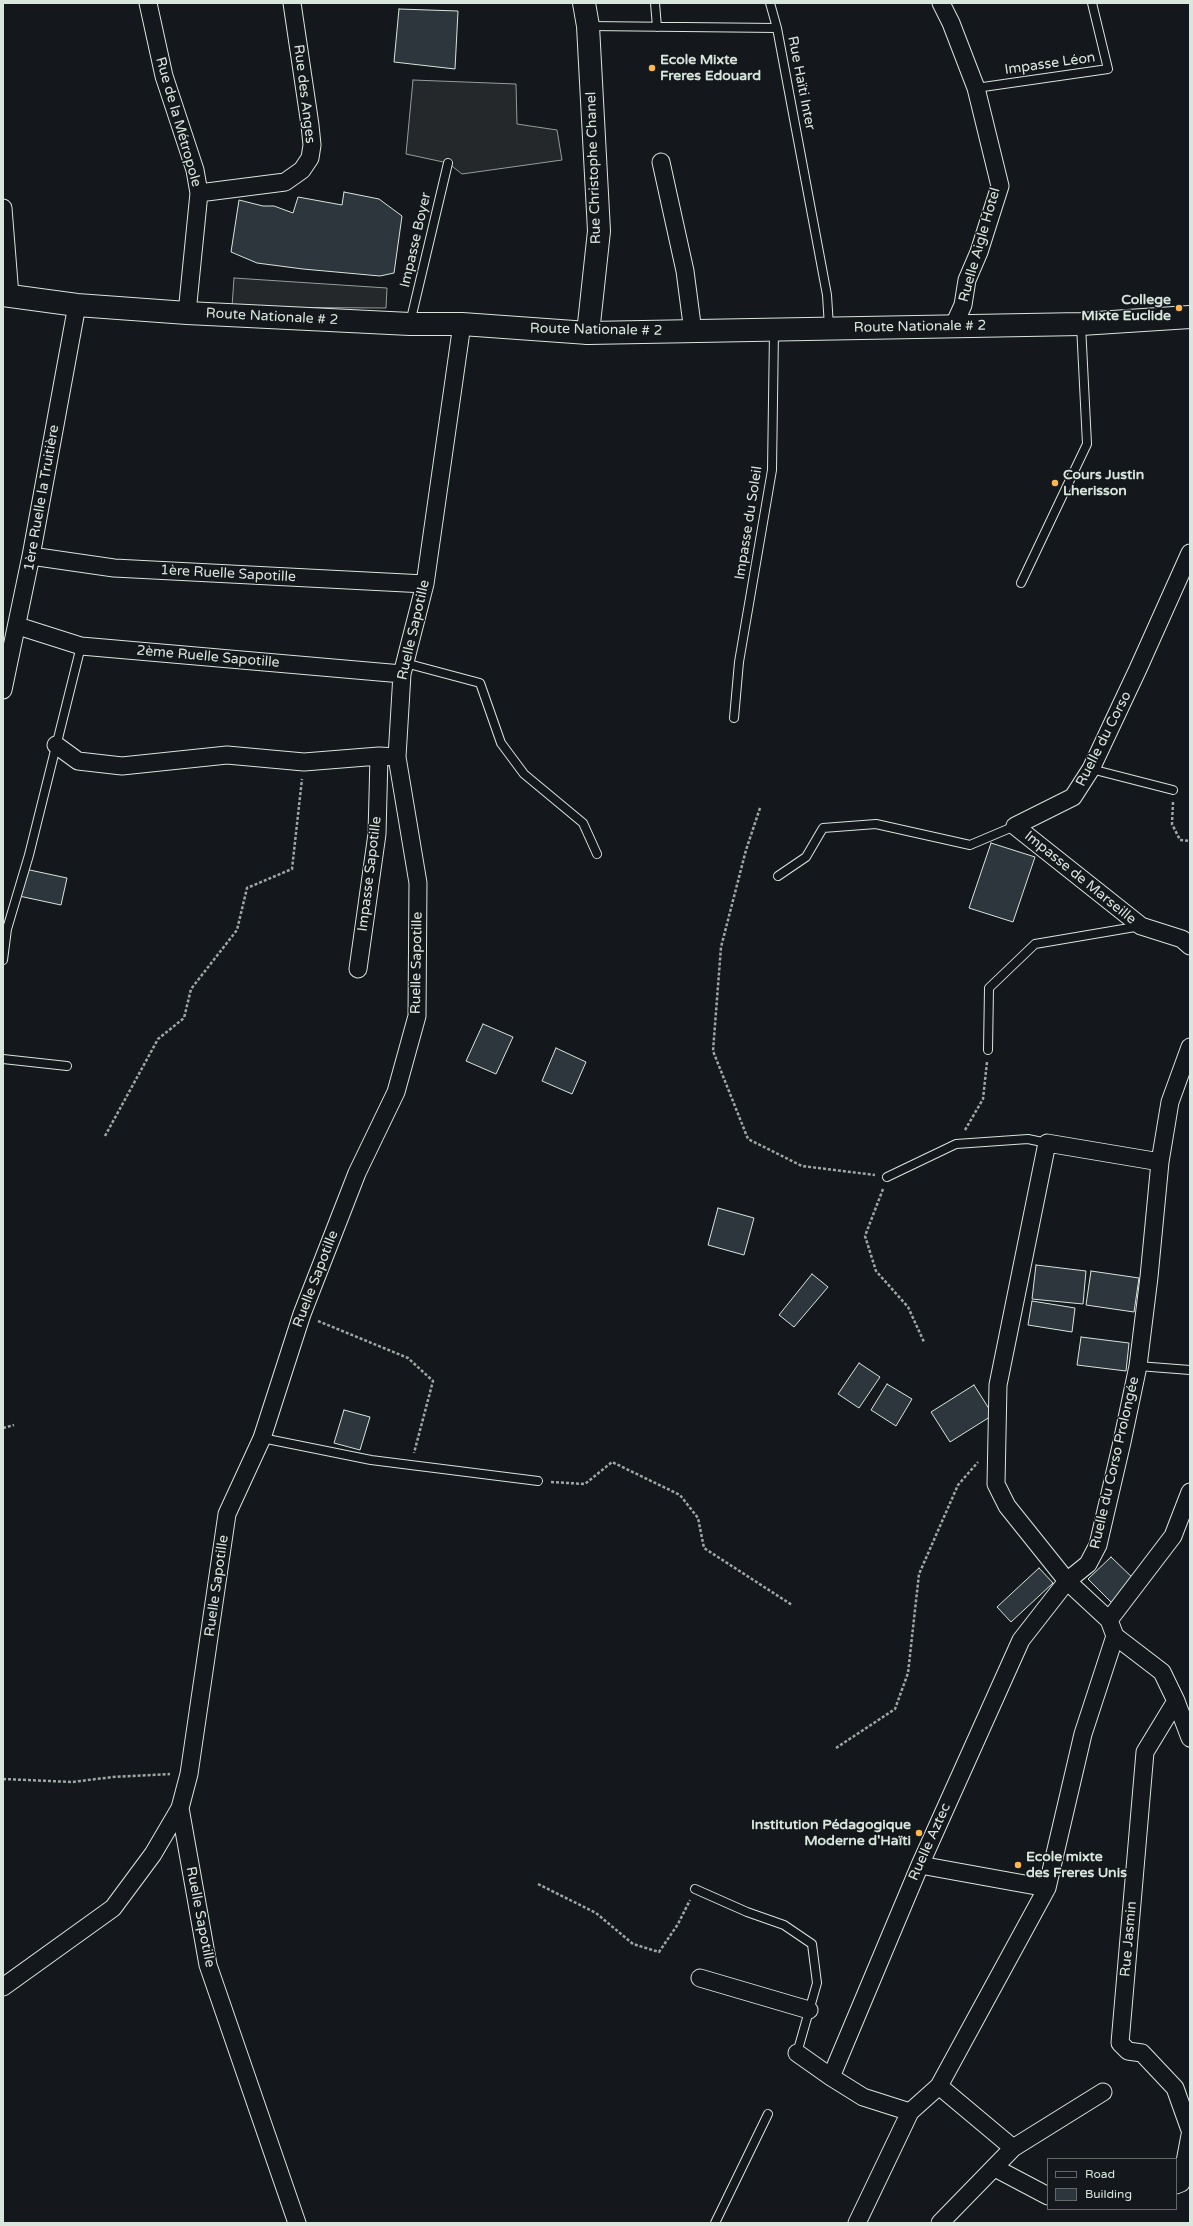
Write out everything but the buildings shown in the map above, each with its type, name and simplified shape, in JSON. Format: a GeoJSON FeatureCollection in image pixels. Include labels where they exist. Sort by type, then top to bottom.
{"type":"FeatureCollection","features":[{"type":"Feature","properties":{"kind":"main road","name":"Rue Christophe Chanel"},"geometry":{"type":"LineString","coordinates":[[584,3],[588,26],[599,231],[588,333]]}},
{"type":"Feature","properties":{"kind":"main road","name":"Route Nationale # 2"},"geometry":{"type":"LineString","coordinates":[[6,295],[77,305],[187,313],[410,324],[462,324],[588,333],[774,331],[1081,324],[1190,317]]}},
{"type":"Feature","properties":{"kind":"street","name":"Rue de la Métropole"},"geometry":{"type":"LineString","coordinates":[[148,3],[164,76],[195,170],[199,193],[187,313]]}},
{"type":"Feature","properties":{"kind":"street","name":"Rue des Anges"},"geometry":{"type":"LineString","coordinates":[[199,193],[285,182],[302,170],[310,158],[312,145],[310,125],[292,3]]}},
{"type":"Feature","properties":{"kind":"street","name":"Ruelle Aigle Hotel"},"geometry":{"type":"LineString","coordinates":[[941,3],[951,23],[976,88],[1000,186],[979,252],[967,280],[963,305],[953,326]]}},
{"type":"Feature","properties":{"kind":"street"},"geometry":{"type":"LineString","coordinates":[[661,162],[685,271],[693,332]]}},
{"type":"Feature","properties":{"kind":"street"},"geometry":{"type":"LineString","coordinates":[[3,208],[6,295]]}},
{"type":"Feature","properties":{"kind":"street","name":"1ère Ruelle la Truitière"},"geometry":{"type":"LineString","coordinates":[[3,690],[32,556],[77,305]]}},
{"type":"Feature","properties":{"kind":"street","name":"Ruelle Sapotille"},"geometry":{"type":"LineString","coordinates":[[297,2223],[208,1965],[180,1808],[189,1774],[227,1514],[262,1438],[302,1314],[357,1173],[396,1092],[417,1016],[418,883],[397,757],[403,669],[426,584],[462,324]]}},
{"type":"Feature","properties":{"kind":"street","name":"Ruelle du Corso"},"geometry":{"type":"LineString","coordinates":[[1015,826],[1073,798],[1091,769],[1190,553]]}},
{"type":"Feature","properties":{"kind":"street","name":"1ère Ruelle Sapotille"},"geometry":{"type":"LineString","coordinates":[[32,556],[114,568],[426,584]]}},
{"type":"Feature","properties":{"kind":"street","name":"2ème Ruelle Sapotille"},"geometry":{"type":"LineString","coordinates":[[18,626],[81,646],[403,669]]}},
{"type":"Feature","properties":{"kind":"street"},"geometry":{"type":"LineString","coordinates":[[56,744],[78,761],[122,766],[227,755],[304,762],[379,756],[397,757]]}},
{"type":"Feature","properties":{"kind":"street","name":"Impasse Sapotille"},"geometry":{"type":"LineString","coordinates":[[358,969],[377,834],[379,756]]}},
{"type":"Feature","properties":{"kind":"street","name":"Impasse de Marseille"},"geometry":{"type":"LineString","coordinates":[[1015,826],[1141,926],[1182,939],[1190,946]]}},
{"type":"Feature","properties":{"kind":"street","name":"Ruelle du Corso Prolongée"},"geometry":{"type":"LineString","coordinates":[[1067,1581],[1088,1564],[1098,1545],[1138,1366],[1149,1277],[1160,1162],[1170,1102],[1190,1047]]}},
{"type":"Feature","properties":{"kind":"street"},"geometry":{"type":"LineString","coordinates":[[1160,1162],[1047,1143],[998,1385],[995,1442],[996,1484],[1007,1506],[1067,1581],[1112,1628],[1162,1672],[1176,1701],[1190,1738]]}},
{"type":"Feature","properties":{"kind":"street"},"geometry":{"type":"LineString","coordinates":[[857,2223],[910,2112],[939,2086],[1047,1888],[1084,1734],[1112,1628],[1174,1536],[1190,1492]]}},
{"type":"Feature","properties":{"kind":"street","name":"Ruelle Aztec"},"geometry":{"type":"LineString","coordinates":[[831,2077],[920,1865],[1021,1640],[1067,1581]]}},
{"type":"Feature","properties":{"kind":"street","name":"Rue Jasmin"},"geometry":{"type":"LineString","coordinates":[[1176,1701],[1145,1752],[1120,2043],[1128,2051],[1142,2053],[1174,2088],[1190,2130]]}},
{"type":"Feature","properties":{"kind":"street"},"geometry":{"type":"LineString","coordinates":[[3,1987],[113,1908],[153,1854],[180,1808]]}},
{"type":"Feature","properties":{"kind":"street"},"geometry":{"type":"LineString","coordinates":[[920,1865],[1047,1888]]}},
{"type":"Feature","properties":{"kind":"street"},"geometry":{"type":"LineString","coordinates":[[700,1978],[809,2010]]}},
{"type":"Feature","properties":{"kind":"street"},"geometry":{"type":"LineString","coordinates":[[797,2053],[863,2098],[910,2112]]}},
{"type":"Feature","properties":{"kind":"street"},"geometry":{"type":"LineString","coordinates":[[939,2086],[1013,2148]]}},
{"type":"Feature","properties":{"kind":"street"},"geometry":{"type":"LineString","coordinates":[[940,2223],[1013,2148],[1104,2092]]}},
{"type":"Feature","properties":{"kind":"street"},"geometry":{"type":"LineString","coordinates":[[1177,2185],[1181,2183],[1190,2135]]}},
{"type":"Feature","properties":{"kind":"street"},"geometry":{"type":"LineString","coordinates":[[995,2168],[1047,2195]]}},
{"type":"Feature","properties":{"kind":"lane"},"geometry":{"type":"LineString","coordinates":[[655,3],[657,27]]}},
{"type":"Feature","properties":{"kind":"lane"},"geometry":{"type":"LineString","coordinates":[[770,3],[777,28]]}},
{"type":"Feature","properties":{"kind":"lane","name":"Impasse Léon"},"geometry":{"type":"LineString","coordinates":[[976,88],[1108,69],[1092,3]]}},
{"type":"Feature","properties":{"kind":"lane","name":"Rue Haïti Inter"},"geometry":{"type":"LineString","coordinates":[[588,26],[777,28],[827,296],[829,329]]}},
{"type":"Feature","properties":{"kind":"lane","name":"Impasse Boyer"},"geometry":{"type":"LineString","coordinates":[[410,324],[448,163]]}},
{"type":"Feature","properties":{"kind":"lane"},"geometry":{"type":"LineString","coordinates":[[1021,583],[1087,444],[1081,324]]}},
{"type":"Feature","properties":{"kind":"lane","name":"Impasse du Soleil"},"geometry":{"type":"LineString","coordinates":[[734,718],[739,662],[772,470],[774,331]]}},
{"type":"Feature","properties":{"kind":"lane"},"geometry":{"type":"LineString","coordinates":[[3,960],[7,929],[29,855],[81,646]]}},
{"type":"Feature","properties":{"kind":"lane"},"geometry":{"type":"LineString","coordinates":[[403,669],[480,683],[501,743],[524,774],[583,823],[597,854]]}},
{"type":"Feature","properties":{"kind":"lane"},"geometry":{"type":"LineString","coordinates":[[1091,769],[1173,790]]}},
{"type":"Feature","properties":{"kind":"lane","name":"Ruelle du Corso"},"geometry":{"type":"LineString","coordinates":[[778,876],[806,856],[823,828],[876,824],[970,845],[1015,826]]}},
{"type":"Feature","properties":{"kind":"lane"},"geometry":{"type":"LineString","coordinates":[[988,1050],[989,988],[1035,944],[1141,926]]}},
{"type":"Feature","properties":{"kind":"lane"},"geometry":{"type":"LineString","coordinates":[[3,1059],[67,1066]]}},
{"type":"Feature","properties":{"kind":"lane"},"geometry":{"type":"LineString","coordinates":[[887,1177],[956,1144],[1028,1139],[1047,1143]]}},
{"type":"Feature","properties":{"kind":"lane"},"geometry":{"type":"LineString","coordinates":[[1138,1366],[1190,1370]]}},
{"type":"Feature","properties":{"kind":"lane"},"geometry":{"type":"LineString","coordinates":[[262,1438],[371,1460],[538,1481]]}},
{"type":"Feature","properties":{"kind":"lane"},"geometry":{"type":"LineString","coordinates":[[695,1889],[747,1912],[784,1925],[812,1944],[817,1983],[797,2053]]}},
{"type":"Feature","properties":{"kind":"lane"},"geometry":{"type":"LineString","coordinates":[[715,2223],[768,2114]]}},
{"type":"Feature","properties":{"kind":"path"},"geometry":{"type":"LineString","coordinates":[[105,1136],[158,1039],[184,1018],[191,989],[237,930],[247,888],[292,869],[304,762]]}},
{"type":"Feature","properties":{"kind":"path"},"geometry":{"type":"LineString","coordinates":[[1173,790],[1172,824],[1180,840],[1190,841]]}},
{"type":"Feature","properties":{"kind":"path"},"geometry":{"type":"LineString","coordinates":[[760,808],[746,850],[721,947],[713,1051],[748,1139],[802,1166],[887,1177],[865,1236],[876,1271],[908,1307],[924,1342]]}},
{"type":"Feature","properties":{"kind":"path"},"geometry":{"type":"LineString","coordinates":[[956,1144],[983,1100],[988,1050]]}},
{"type":"Feature","properties":{"kind":"path"},"geometry":{"type":"LineString","coordinates":[[302,1314],[408,1358],[433,1382],[411,1465]]}},
{"type":"Feature","properties":{"kind":"path"},"geometry":{"type":"LineString","coordinates":[[3,1428],[14,1425]]}},
{"type":"Feature","properties":{"kind":"path"},"geometry":{"type":"LineString","coordinates":[[836,1748],[895,1709],[908,1673],[919,1574],[958,1485],[995,1442]]}},
{"type":"Feature","properties":{"kind":"path"},"geometry":{"type":"LineString","coordinates":[[538,1481],[585,1484],[612,1462],[680,1495],[698,1518],[704,1548],[792,1606]]}},
{"type":"Feature","properties":{"kind":"path"},"geometry":{"type":"LineString","coordinates":[[3,1779],[72,1782],[113,1777],[189,1774]]}},
{"type":"Feature","properties":{"kind":"path"},"geometry":{"type":"LineString","coordinates":[[538,1884],[596,1913],[633,1944],[659,1952],[678,1924],[695,1889]]}},
{"type":"Feature","properties":{"kind":"shaded area"},"geometry":{"type":"Polygon","coordinates":[[[413,80],[516,84],[517,124],[557,130],[562,160],[462,174],[448,163],[406,154],[413,80]]]}},
{"type":"Feature","properties":{"kind":"shaded area"},"geometry":{"type":"Polygon","coordinates":[[[234,278],[387,288],[386,308],[232,307],[234,278]]]}},
{"type":"Feature","properties":{"kind":"place","name":"Ecole Mixte Freres Edouard"},"geometry":{"type":"Point","coordinates":[652,68]}},
{"type":"Feature","properties":{"kind":"place","name":"College Mixte Euclide"},"geometry":{"type":"Point","coordinates":[1179,308]}},
{"type":"Feature","properties":{"kind":"place","name":"Cours Justin Lherisson"},"geometry":{"type":"Point","coordinates":[1055,483]}},
{"type":"Feature","properties":{"kind":"place","name":"Institution Pédagogique Moderne d'Haïti"},"geometry":{"type":"Point","coordinates":[919,1833]}},
{"type":"Feature","properties":{"kind":"place","name":"Ecole mixte des Freres Unis"},"geometry":{"type":"Point","coordinates":[1018,1865]}}]}
